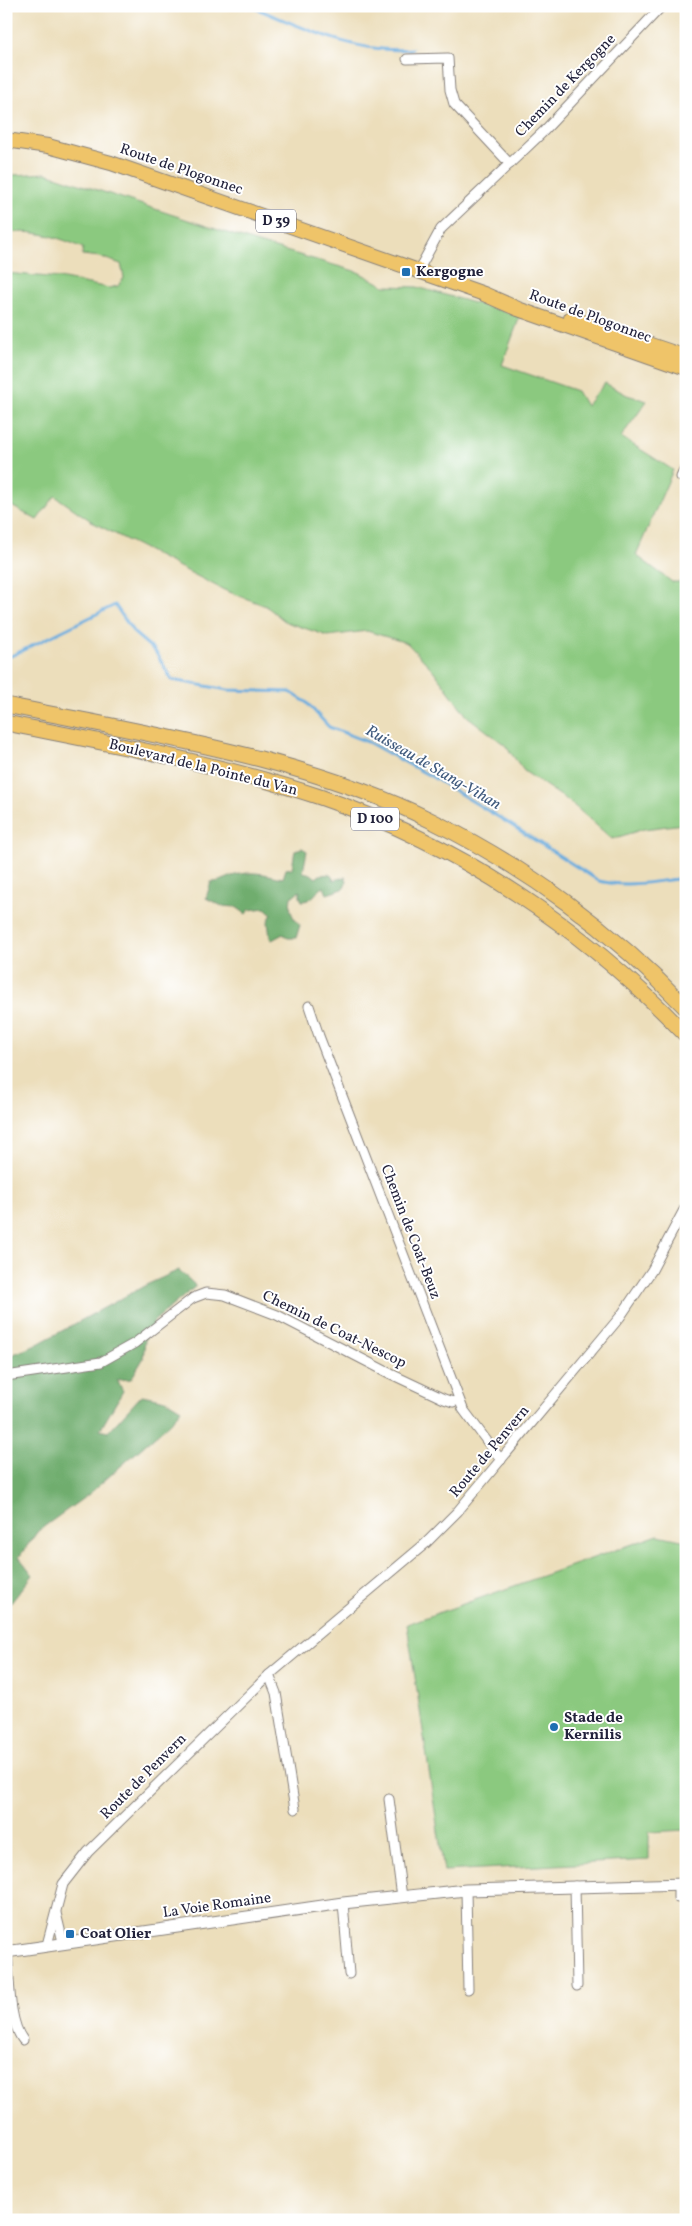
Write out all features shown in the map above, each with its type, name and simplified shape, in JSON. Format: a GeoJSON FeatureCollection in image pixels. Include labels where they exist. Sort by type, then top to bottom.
{"type":"FeatureCollection","features":[{"type":"Feature","properties":{"kind":"highway","name":"Boulevard de la Pointe du Van"},"geometry":{"type":"LineString","coordinates":[[6,705],[220,750],[298,770],[366,793],[433,821],[554,893],[606,934],[686,1008]]}},
{"type":"Feature","properties":{"kind":"highway","name":"Boulevard de la Pointe du Van"},"geometry":{"type":"LineString","coordinates":[[6,723],[217,768],[321,798],[392,825],[449,853],[502,883],[568,930],[636,986],[686,1035]]}},
{"type":"Feature","properties":{"kind":"highway","name":"D 100"},"geometry":{"type":"LineString","coordinates":[[6,730],[119,746]]}},
{"type":"Feature","properties":{"kind":"main road","name":"Route de Plogonnec"},"geometry":{"type":"LineString","coordinates":[[6,140],[48,146],[111,163],[484,294],[590,324],[686,356]]}},
{"type":"Feature","properties":{"kind":"main road","name":"Route de Plogonnec"},"geometry":{"type":"LineString","coordinates":[[484,294],[518,309],[686,368]]}},
{"type":"Feature","properties":{"kind":"street","name":"Chemin de Kergogne"},"geometry":{"type":"LineString","coordinates":[[418,271],[441,229],[510,164],[662,6]]}},
{"type":"Feature","properties":{"kind":"street"},"geometry":{"type":"LineString","coordinates":[[408,59],[448,58],[450,90],[454,104],[510,164]]}},
{"type":"Feature","properties":{"kind":"street"},"geometry":{"type":"LineString","coordinates":[[681,477],[686,466]]}},
{"type":"Feature","properties":{"kind":"street","name":"Chemin de Coat-Beuz"},"geometry":{"type":"LineString","coordinates":[[309,1006],[318,1036],[459,1400],[469,1420],[501,1460]]}},
{"type":"Feature","properties":{"kind":"street","name":"Route de Penvern"},"geometry":{"type":"LineString","coordinates":[[47,1945],[63,1884],[88,1852],[269,1675],[426,1543],[458,1511],[620,1317],[652,1270],[686,1206]]}},
{"type":"Feature","properties":{"kind":"street","name":"Chemin de Coat-Nescop"},"geometry":{"type":"LineString","coordinates":[[6,1376],[101,1362],[135,1343],[193,1298],[206,1293],[225,1295],[267,1311],[444,1399],[453,1402],[459,1400]]}},
{"type":"Feature","properties":{"kind":"street"},"geometry":{"type":"LineString","coordinates":[[269,1675],[276,1693],[295,1809]]}},
{"type":"Feature","properties":{"kind":"street"},"geometry":{"type":"LineString","coordinates":[[389,1799],[402,1897]]}},
{"type":"Feature","properties":{"kind":"street"},"geometry":{"type":"LineString","coordinates":[[678,1898],[682,1884]]}},
{"type":"Feature","properties":{"kind":"street","name":"La Voie Romaine"},"geometry":{"type":"LineString","coordinates":[[7,1952],[63,1942],[343,1903],[466,1890],[682,1884]]}},
{"type":"Feature","properties":{"kind":"street"},"geometry":{"type":"LineString","coordinates":[[576,1886],[577,1986]]}},
{"type":"Feature","properties":{"kind":"street"},"geometry":{"type":"LineString","coordinates":[[466,1890],[468,1989]]}},
{"type":"Feature","properties":{"kind":"street"},"geometry":{"type":"LineString","coordinates":[[343,1903],[349,1974]]}},
{"type":"Feature","properties":{"kind":"street","name":"Route de Penvern"},"geometry":{"type":"LineString","coordinates":[[56,1910],[63,1942]]}},
{"type":"Feature","properties":{"kind":"street"},"geometry":{"type":"LineString","coordinates":[[7,1952],[14,2019],[17,2031],[23,2040]]}},
{"type":"Feature","properties":{"kind":"green space"},"geometry":{"type":"Polygon","coordinates":[[[6,170],[14,175],[46,173],[258,243],[358,272],[385,286],[417,287],[520,316],[502,365],[577,391],[586,406],[605,383],[627,395],[647,401],[621,437],[673,470],[636,555],[672,582],[686,582],[686,843],[683,824],[644,829],[612,839],[570,802],[524,771],[505,745],[467,716],[433,670],[407,643],[367,631],[328,636],[286,622],[266,606],[224,590],[94,523],[55,496],[37,520],[6,503],[6,273],[59,278],[109,288],[118,286],[124,278],[121,264],[100,257],[82,255],[83,248],[65,241],[35,233],[15,232],[6,234],[6,170]]]}},
{"type":"Feature","properties":{"kind":"green space"},"geometry":{"type":"Polygon","coordinates":[[[302,848],[307,851],[303,872],[311,874],[316,878],[320,875],[330,874],[334,880],[345,877],[347,881],[343,889],[327,894],[324,887],[306,901],[302,901],[300,891],[291,897],[291,912],[300,925],[296,938],[288,938],[283,934],[272,940],[270,938],[268,921],[272,914],[265,908],[249,910],[246,914],[236,907],[222,906],[206,898],[211,882],[236,875],[257,873],[283,878],[286,869],[292,868],[295,850],[302,848]]]}},
{"type":"Feature","properties":{"kind":"green space"},"geometry":{"type":"Polygon","coordinates":[[[179,1270],[196,1286],[154,1321],[145,1340],[143,1359],[131,1379],[117,1380],[123,1391],[100,1430],[108,1432],[142,1395],[166,1400],[181,1409],[170,1423],[89,1494],[38,1531],[19,1557],[33,1575],[6,1609],[6,1357],[34,1346],[146,1285],[179,1270]]]}},
{"type":"Feature","properties":{"kind":"green space","name":"Stade de Kernilis"},"geometry":{"type":"Polygon","coordinates":[[[658,1535],[686,1541],[686,1830],[649,1832],[649,1860],[444,1871],[407,1624],[658,1535]]]}},
{"type":"Feature","properties":{"kind":"waterway"},"geometry":{"type":"LineString","coordinates":[[250,6],[309,30],[350,43],[391,50],[412,49]]}},
{"type":"Feature","properties":{"kind":"waterway","name":"Ruisseau de Stang-Vihan"},"geometry":{"type":"LineString","coordinates":[[6,656],[11,656],[115,605],[134,633],[155,651],[172,680],[228,690],[290,692],[306,702],[329,727],[368,742],[434,778],[599,881],[631,884],[686,878]]}},
{"type":"Feature","properties":{"kind":"place","name":"Kergogne"},"geometry":{"type":"Point","coordinates":[406,272]}},
{"type":"Feature","properties":{"kind":"place","name":"Stade de Kernilis"},"geometry":{"type":"Point","coordinates":[554,1727]}},
{"type":"Feature","properties":{"kind":"place","name":"Coat Olier"},"geometry":{"type":"Point","coordinates":[70,1934]}}]}
